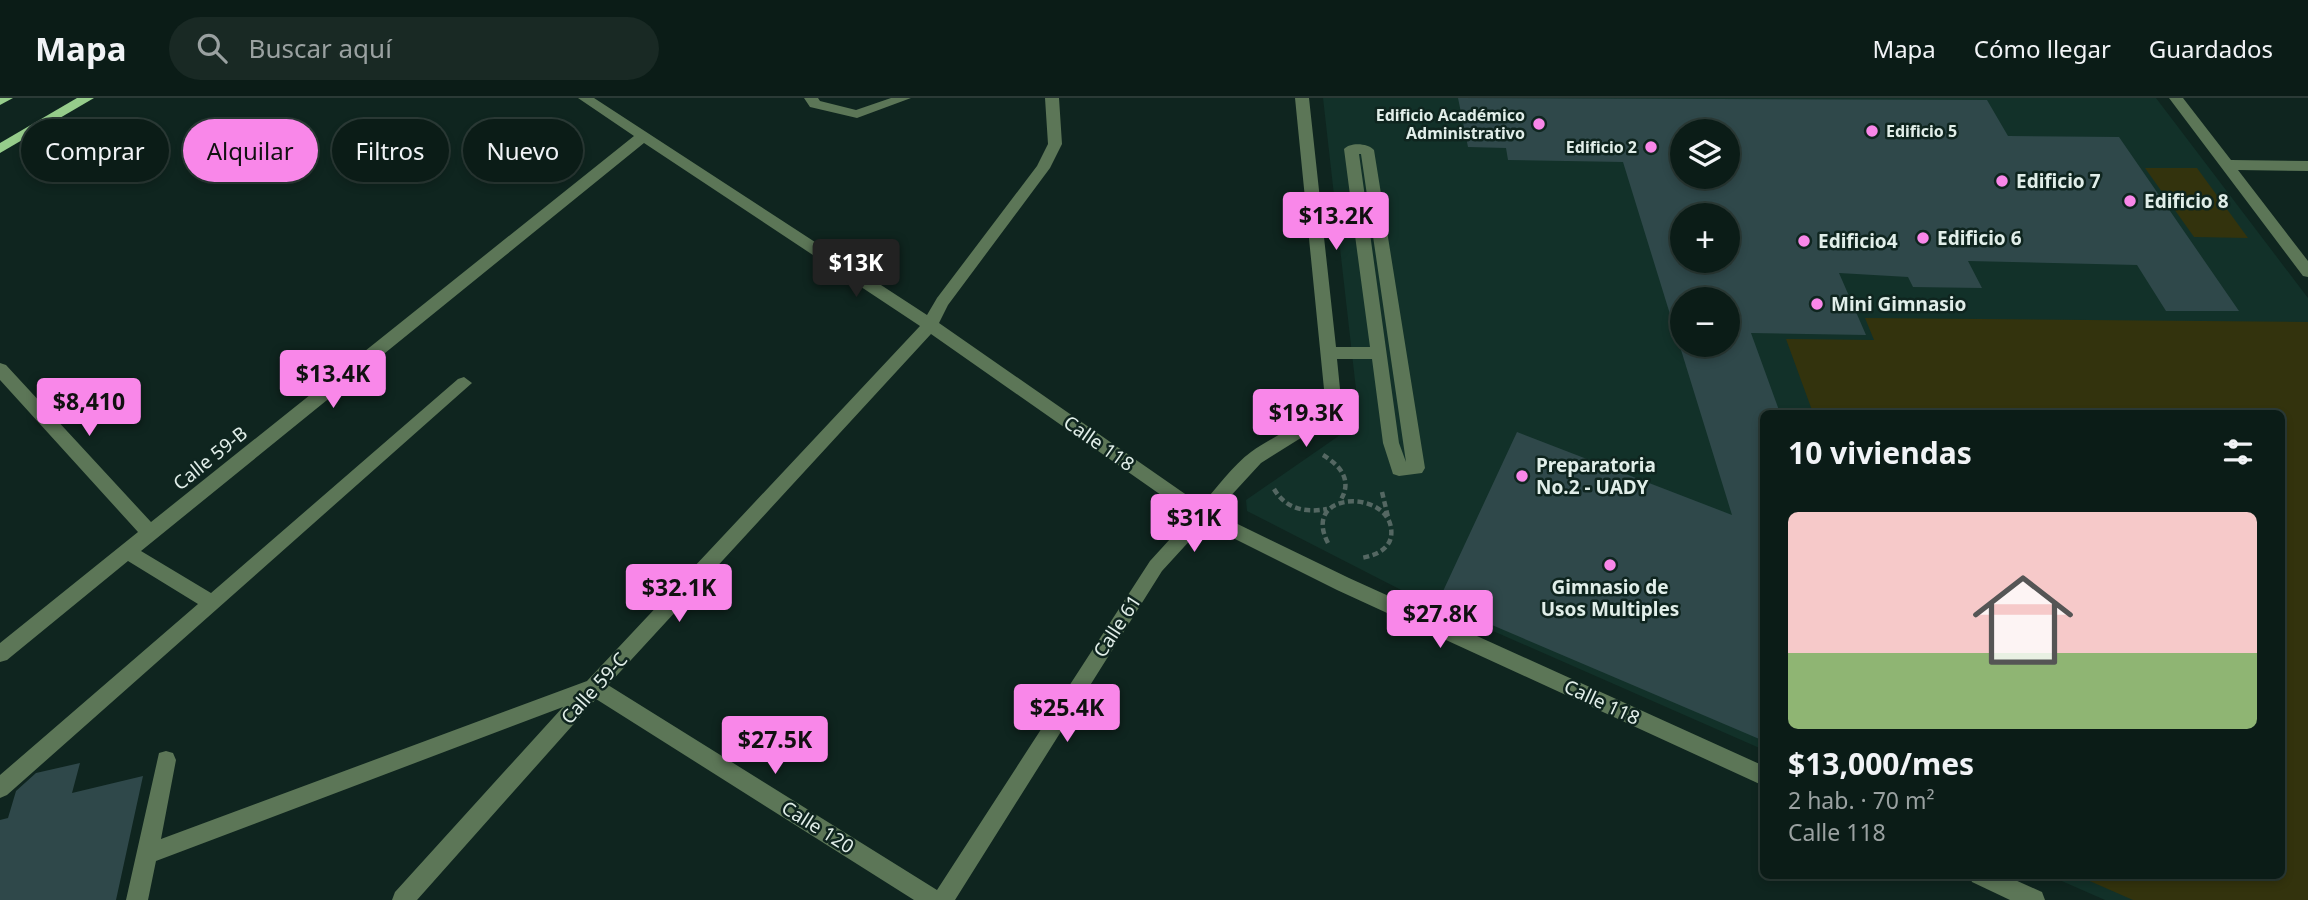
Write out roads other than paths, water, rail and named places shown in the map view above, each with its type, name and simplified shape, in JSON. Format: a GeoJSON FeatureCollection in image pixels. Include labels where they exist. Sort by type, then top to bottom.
{"type":"FeatureCollection","features":[{"type":"Feature","properties":{"kind":"main road"},"geometry":{"type":"LineString","coordinates":[[0,101],[5,98]]}},
{"type":"Feature","properties":{"kind":"main road"},"geometry":{"type":"LineString","coordinates":[[0,149],[87,98]]}},
{"type":"Feature","properties":{"kind":"street","name":"Calle 118"},"geometry":{"type":"LineString","coordinates":[[585,98],[930,325],[1203,515],[1343,584],[1760,774]]}},
{"type":"Feature","properties":{"kind":"street"},"geometry":{"type":"LineString","coordinates":[[811,98],[815,104],[857,114],[904,98]]}},
{"type":"Feature","properties":{"kind":"street","name":"Calle 59-C"},"geometry":{"type":"LineString","coordinates":[[403,900],[594,687],[930,325],[942,303],[1043,168],[1055,144],[1052,98]]}},
{"type":"Feature","properties":{"kind":"street","name":"Calle 61"},"geometry":{"type":"LineString","coordinates":[[943,900],[1156,566],[1255,458],[1314,421],[1329,405],[1332,389],[1302,98]]}},
{"type":"Feature","properties":{"kind":"street"},"geometry":{"type":"LineString","coordinates":[[2176,98],[2308,272]]}},
{"type":"Feature","properties":{"kind":"street","name":"Calle 59-B"},"geometry":{"type":"LineString","coordinates":[[0,654],[642,138]]}},
{"type":"Feature","properties":{"kind":"street"},"geometry":{"type":"LineString","coordinates":[[1351,149],[1367,150],[1416,468],[1399,468],[1391,443],[1379,353],[1351,149]]}},
{"type":"Feature","properties":{"kind":"street"},"geometry":{"type":"LineString","coordinates":[[2228,165],[2308,166]]}},
{"type":"Feature","properties":{"kind":"street"},"geometry":{"type":"LineString","coordinates":[[1315,223],[1361,223]]}},
{"type":"Feature","properties":{"kind":"street"},"geometry":{"type":"LineString","coordinates":[[1328,353],[1379,353]]}},
{"type":"Feature","properties":{"kind":"street"},"geometry":{"type":"LineString","coordinates":[[0,369],[150,533]]}},
{"type":"Feature","properties":{"kind":"street"},"geometry":{"type":"LineString","coordinates":[[0,788],[464,383]]}},
{"type":"Feature","properties":{"kind":"street"},"geometry":{"type":"LineString","coordinates":[[127,551],[212,603]]}},
{"type":"Feature","properties":{"kind":"street"},"geometry":{"type":"LineString","coordinates":[[148,854],[594,687]]}},
{"type":"Feature","properties":{"kind":"street","name":"Calle 120"},"geometry":{"type":"LineString","coordinates":[[594,687],[934,900]]}},
{"type":"Feature","properties":{"kind":"street"},"geometry":{"type":"LineString","coordinates":[[136,900],[166,760]]}},
{"type":"Feature","properties":{"kind":"street"},"geometry":{"type":"LineString","coordinates":[[1989,879],[2034,900]]}},
{"type":"Feature","properties":{"kind":"place","name":"Edificio Académico Administrativo"},"geometry":{"type":"Point","coordinates":[1539,124]}},
{"type":"Feature","properties":{"kind":"place","name":"Edificio 5"},"geometry":{"type":"Point","coordinates":[1872,131]}},
{"type":"Feature","properties":{"kind":"place","name":"Edificio 2"},"geometry":{"type":"Point","coordinates":[1651,147]}},
{"type":"Feature","properties":{"kind":"place","name":"Edificio 7"},"geometry":{"type":"Point","coordinates":[2002,181]}},
{"type":"Feature","properties":{"kind":"place","name":"Edificio 8"},"geometry":{"type":"Point","coordinates":[2130,201]}},
{"type":"Feature","properties":{"kind":"place","name":"Edificio 6"},"geometry":{"type":"Point","coordinates":[1923,238]}},
{"type":"Feature","properties":{"kind":"place","name":"Edificio4"},"geometry":{"type":"Point","coordinates":[1804,241]}},
{"type":"Feature","properties":{"kind":"place","name":"Mini Gimnasio"},"geometry":{"type":"Point","coordinates":[1817,304]}},
{"type":"Feature","properties":{"kind":"place","name":"Preparatoria No.2 - UADY"},"geometry":{"type":"Point","coordinates":[1522,476]}},
{"type":"Feature","properties":{"kind":"place","name":"Gimnasio de Usos Multiples"},"geometry":{"type":"Point","coordinates":[1610,565]}}]}
